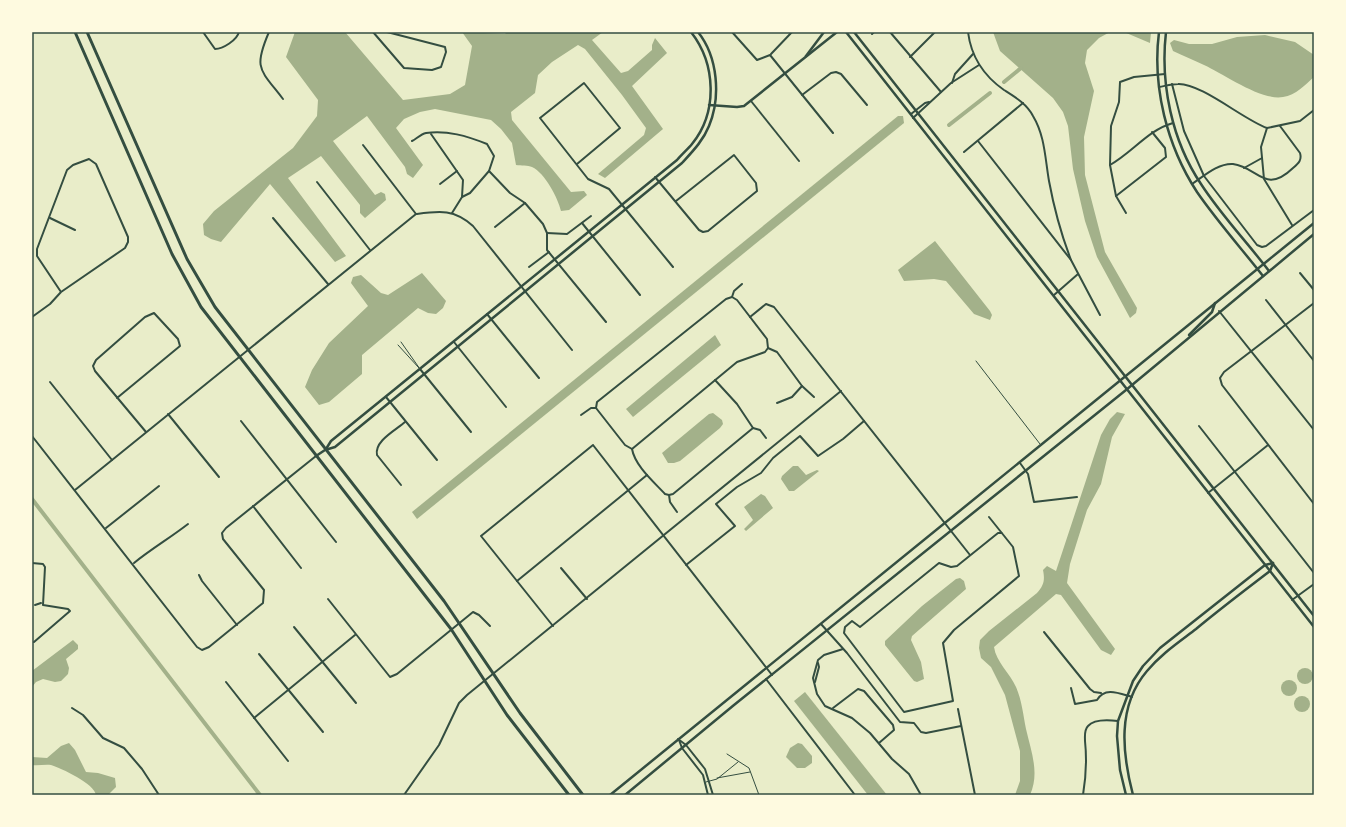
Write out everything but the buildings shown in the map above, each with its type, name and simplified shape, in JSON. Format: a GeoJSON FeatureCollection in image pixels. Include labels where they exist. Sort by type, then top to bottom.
{"type":"FeatureCollection","features":[{"type":"Feature","properties":{"kind":"main road"},"geometry":{"type":"LineString","coordinates":[[75,32],[179,269],[201,307],[238,357],[451,629],[513,724],[569,795]]}},
{"type":"Feature","properties":{"kind":"main road"},"geometry":{"type":"LineString","coordinates":[[87,32],[189,263],[215,307],[460,622],[520,713],[583,795]]}},
{"type":"Feature","properties":{"kind":"street"},"geometry":{"type":"LineString","coordinates":[[203,32],[215,49],[220,49],[238,36],[239,32]]}},
{"type":"Feature","properties":{"kind":"street"},"geometry":{"type":"LineString","coordinates":[[269,32],[261,50],[259,59],[260,66],[282,99]]}},
{"type":"Feature","properties":{"kind":"street"},"geometry":{"type":"LineString","coordinates":[[374,32],[404,68],[432,70],[441,67],[446,52],[445,47],[387,32]]}},
{"type":"Feature","properties":{"kind":"street"},"geometry":{"type":"LineString","coordinates":[[326,450],[332,441],[677,160],[692,143],[704,123],[709,105],[710,76],[707,63],[698,41],[691,32]]}},
{"type":"Feature","properties":{"kind":"street"},"geometry":{"type":"LineString","coordinates":[[32,436],[106,528],[197,647],[202,650],[209,647],[263,603],[265,597],[264,590],[223,539],[222,533],[253,506],[316,456],[335,447],[490,318],[682,163],[696,148],[709,126],[715,106],[715,72],[711,55],[698,32]]}},
{"type":"Feature","properties":{"kind":"street"},"geometry":{"type":"LineString","coordinates":[[732,32],[756,60],[770,55],[792,32]]}},
{"type":"Feature","properties":{"kind":"street"},"geometry":{"type":"LineString","coordinates":[[805,58],[824,32]]}},
{"type":"Feature","properties":{"kind":"street"},"geometry":{"type":"LineString","coordinates":[[709,105],[744,106],[837,32]]}},
{"type":"Feature","properties":{"kind":"street"},"geometry":{"type":"LineString","coordinates":[[846,32],[1054,295],[1126,390],[1314,627]]}},
{"type":"Feature","properties":{"kind":"street"},"geometry":{"type":"LineString","coordinates":[[854,32],[1126,375],[1314,616]]}},
{"type":"Feature","properties":{"kind":"street"},"geometry":{"type":"LineString","coordinates":[[890,32],[910,57],[942,92]]}},
{"type":"Feature","properties":{"kind":"street"},"geometry":{"type":"LineString","coordinates":[[910,57],[935,32]]}},
{"type":"Feature","properties":{"kind":"street"},"geometry":{"type":"LineString","coordinates":[[968,32],[978,65],[991,80],[1023,103],[1032,114],[1039,128],[1056,213],[1071,260],[1100,315]]}},
{"type":"Feature","properties":{"kind":"street"},"geometry":{"type":"LineString","coordinates":[[1159,32],[1159,87],[1167,125],[1174,147],[1192,184],[1212,212],[1263,276]]}},
{"type":"Feature","properties":{"kind":"street"},"geometry":{"type":"LineString","coordinates":[[1166,32],[1166,86],[1174,123],[1183,151],[1198,180],[1269,271]]}},
{"type":"Feature","properties":{"kind":"street"},"geometry":{"type":"LineString","coordinates":[[952,83],[955,74],[974,54]]}},
{"type":"Feature","properties":{"kind":"street"},"geometry":{"type":"LineString","coordinates":[[770,55],[833,133]]}},
{"type":"Feature","properties":{"kind":"street"},"geometry":{"type":"LineString","coordinates":[[911,114],[978,65]]}},
{"type":"Feature","properties":{"kind":"street"},"geometry":{"type":"LineString","coordinates":[[802,95],[831,72],[836,72],[841,74],[867,106]]}},
{"type":"Feature","properties":{"kind":"street"},"geometry":{"type":"LineString","coordinates":[[1126,214],[1116,196],[1110,165],[1111,126],[1119,102],[1120,82],[1134,77],[1165,74]]}},
{"type":"Feature","properties":{"kind":"street"},"geometry":{"type":"LineString","coordinates":[[577,164],[620,128],[584,83],[540,118],[588,179],[609,189],[673,267]]}},
{"type":"Feature","properties":{"kind":"street"},"geometry":{"type":"LineString","coordinates":[[1159,87],[1172,84],[1185,84],[1205,93],[1267,128],[1300,121],[1314,110]]}},
{"type":"Feature","properties":{"kind":"street"},"geometry":{"type":"LineString","coordinates":[[1172,84],[1184,131],[1204,176],[1257,245],[1262,247],[1266,246],[1314,210]]}},
{"type":"Feature","properties":{"kind":"street"},"geometry":{"type":"LineString","coordinates":[[751,101],[799,161]]}},
{"type":"Feature","properties":{"kind":"street"},"geometry":{"type":"LineString","coordinates":[[913,118],[929,102]]}},
{"type":"Feature","properties":{"kind":"street"},"geometry":{"type":"LineString","coordinates":[[964,152],[1023,103]]}},
{"type":"Feature","properties":{"kind":"street"},"geometry":{"type":"LineString","coordinates":[[1110,165],[1124,157],[1152,132],[1174,123]]}},
{"type":"Feature","properties":{"kind":"street"},"geometry":{"type":"LineString","coordinates":[[1192,184],[1222,165],[1233,164],[1264,179],[1281,177],[1299,162],[1301,157],[1300,152],[1280,126]]}},
{"type":"Feature","properties":{"kind":"street"},"geometry":{"type":"LineString","coordinates":[[1267,128],[1261,147],[1264,179],[1292,225]]}},
{"type":"Feature","properties":{"kind":"street"},"geometry":{"type":"LineString","coordinates":[[412,141],[426,133],[431,134],[440,132],[463,135],[487,144],[494,156],[488,171],[470,193],[462,197]]}},
{"type":"Feature","properties":{"kind":"street"},"geometry":{"type":"LineString","coordinates":[[1116,196],[1166,157],[1165,148],[1152,132]]}},
{"type":"Feature","properties":{"kind":"street"},"geometry":{"type":"LineString","coordinates":[[431,134],[463,180],[462,197],[452,213]]}},
{"type":"Feature","properties":{"kind":"street"},"geometry":{"type":"LineString","coordinates":[[978,141],[1071,260]]}},
{"type":"Feature","properties":{"kind":"street"},"geometry":{"type":"LineString","coordinates":[[363,145],[416,214]]}},
{"type":"Feature","properties":{"kind":"street"},"geometry":{"type":"LineString","coordinates":[[655,177],[699,230],[703,232],[708,231],[757,191],[758,188],[756,183],[734,155],[676,202]]}},
{"type":"Feature","properties":{"kind":"street"},"geometry":{"type":"LineString","coordinates":[[1244,168],[1262,158]]}},
{"type":"Feature","properties":{"kind":"street"},"geometry":{"type":"LineString","coordinates":[[32,317],[50,304],[61,292],[125,248],[128,242],[128,237],[96,164],[89,159],[70,166],[37,249],[37,256],[61,292]]}},
{"type":"Feature","properties":{"kind":"street"},"geometry":{"type":"LineString","coordinates":[[440,184],[457,171]]}},
{"type":"Feature","properties":{"kind":"street"},"geometry":{"type":"LineString","coordinates":[[488,171],[510,193],[525,203],[543,224],[548,233],[548,252],[606,322]]}},
{"type":"Feature","properties":{"kind":"street"},"geometry":{"type":"LineString","coordinates":[[317,182],[370,250]]}},
{"type":"Feature","properties":{"kind":"street"},"geometry":{"type":"LineString","coordinates":[[495,227],[525,203]]}},
{"type":"Feature","properties":{"kind":"street"},"geometry":{"type":"LineString","coordinates":[[75,490],[416,214],[433,212],[452,213],[464,218],[473,226],[572,350]]}},
{"type":"Feature","properties":{"kind":"street"},"geometry":{"type":"LineString","coordinates":[[548,233],[567,234],[591,216]]}},
{"type":"Feature","properties":{"kind":"street"},"geometry":{"type":"LineString","coordinates":[[50,218],[75,230]]}},
{"type":"Feature","properties":{"kind":"street"},"geometry":{"type":"LineString","coordinates":[[273,218],[328,284]]}},
{"type":"Feature","properties":{"kind":"street"},"geometry":{"type":"LineString","coordinates":[[582,223],[640,295]]}},
{"type":"Feature","properties":{"kind":"street"},"geometry":{"type":"LineString","coordinates":[[610,795],[1314,223]]}},
{"type":"Feature","properties":{"kind":"street"},"geometry":{"type":"LineString","coordinates":[[625,795],[826,630],[1024,470],[1126,390],[1184,340],[1314,234]]}},
{"type":"Feature","properties":{"kind":"street"},"geometry":{"type":"LineString","coordinates":[[529,267],[548,252]]}},
{"type":"Feature","properties":{"kind":"street"},"geometry":{"type":"LineString","coordinates":[[1300,273],[1314,290]]}},
{"type":"Feature","properties":{"kind":"street"},"geometry":{"type":"LineString","coordinates":[[1054,295],[1078,274]]}},
{"type":"Feature","properties":{"kind":"street"},"geometry":{"type":"LineString","coordinates":[[732,297],[734,291],[742,284]]}},
{"type":"Feature","properties":{"kind":"street"},"geometry":{"type":"LineString","coordinates":[[732,297],[737,300],[767,339],[768,348],[765,352],[736,362],[632,449],[625,446],[596,408],[597,402],[726,299],[732,297]]}},
{"type":"Feature","properties":{"kind":"street"},"geometry":{"type":"LineString","coordinates":[[1266,300],[1314,361]]}},
{"type":"Feature","properties":{"kind":"street"},"geometry":{"type":"LineString","coordinates":[[1314,302],[1224,372],[1220,378],[1222,385],[1314,504]]}},
{"type":"Feature","properties":{"kind":"street"},"geometry":{"type":"LineString","coordinates":[[1184,340],[1196,326],[1212,312],[1215,303]]}},
{"type":"Feature","properties":{"kind":"street"},"geometry":{"type":"LineString","coordinates":[[750,317],[769,304],[777,310],[970,555]]}},
{"type":"Feature","properties":{"kind":"street"},"geometry":{"type":"LineString","coordinates":[[1219,311],[1314,430]]}},
{"type":"Feature","properties":{"kind":"street"},"geometry":{"type":"LineString","coordinates":[[117,398],[180,346],[178,339],[154,313],[146,317],[101,355],[93,366],[95,371],[117,398],[146,432]]}},
{"type":"Feature","properties":{"kind":"street"},"geometry":{"type":"LineString","coordinates":[[487,314],[539,378]]}},
{"type":"Feature","properties":{"kind":"street"},"geometry":{"type":"LineString","coordinates":[[454,342],[506,407]]}},
{"type":"Feature","properties":{"kind":"street"},"geometry":{"type":"LineString","coordinates":[[768,348],[777,352],[802,386],[814,397]]}},
{"type":"Feature","properties":{"kind":"street"},"geometry":{"type":"LineString","coordinates":[[420,369],[471,432]]}},
{"type":"Feature","properties":{"kind":"street"},"geometry":{"type":"LineString","coordinates":[[715,380],[737,404],[753,428],[760,430],[766,438]]}},
{"type":"Feature","properties":{"kind":"street"},"geometry":{"type":"LineString","coordinates":[[50,382],[112,460]]}},
{"type":"Feature","properties":{"kind":"street"},"geometry":{"type":"LineString","coordinates":[[777,403],[786,401],[802,386]]}},
{"type":"Feature","properties":{"kind":"street"},"geometry":{"type":"LineString","coordinates":[[404,795],[438,745],[459,703],[841,392]]}},
{"type":"Feature","properties":{"kind":"street"},"geometry":{"type":"LineString","coordinates":[[386,397],[437,460]]}},
{"type":"Feature","properties":{"kind":"street"},"geometry":{"type":"LineString","coordinates":[[581,415],[591,408],[596,408]]}},
{"type":"Feature","properties":{"kind":"street"},"geometry":{"type":"LineString","coordinates":[[168,414],[218,477]]}},
{"type":"Feature","properties":{"kind":"street"},"geometry":{"type":"LineString","coordinates":[[241,421],[336,542]]}},
{"type":"Feature","properties":{"kind":"street"},"geometry":{"type":"LineString","coordinates":[[686,565],[735,526],[716,504],[731,491],[761,473],[773,458],[800,436],[818,456],[843,439],[864,421]]}},
{"type":"Feature","properties":{"kind":"street"},"geometry":{"type":"LineString","coordinates":[[401,485],[377,455],[376,449],[379,443],[405,422]]}},
{"type":"Feature","properties":{"kind":"street"},"geometry":{"type":"LineString","coordinates":[[1199,426],[1314,573]]}},
{"type":"Feature","properties":{"kind":"street"},"geometry":{"type":"LineString","coordinates":[[632,449],[633,456],[648,475],[665,494],[669,495],[673,494],[753,428]]}},
{"type":"Feature","properties":{"kind":"street"},"geometry":{"type":"LineString","coordinates":[[553,626],[481,536],[593,445],[772,674]]}},
{"type":"Feature","properties":{"kind":"street"},"geometry":{"type":"LineString","coordinates":[[1208,493],[1268,445]]}},
{"type":"Feature","properties":{"kind":"street"},"geometry":{"type":"LineString","coordinates":[[1020,463],[1028,474],[1034,502],[1076,498]]}},
{"type":"Feature","properties":{"kind":"street"},"geometry":{"type":"LineString","coordinates":[[517,580],[648,475]]}},
{"type":"Feature","properties":{"kind":"street"},"geometry":{"type":"LineString","coordinates":[[106,528],[159,486]]}},
{"type":"Feature","properties":{"kind":"street"},"geometry":{"type":"LineString","coordinates":[[669,495],[670,502],[677,512]]}},
{"type":"Feature","properties":{"kind":"street"},"geometry":{"type":"LineString","coordinates":[[253,506],[301,568]]}},
{"type":"Feature","properties":{"kind":"street"},"geometry":{"type":"LineString","coordinates":[[989,517],[1002,533],[1013,547],[1019,576],[954,630],[943,643],[953,701],[904,712],[844,633],[845,627],[852,621],[860,627],[939,563],[951,567],[957,566],[998,533],[1002,533]]}},
{"type":"Feature","properties":{"kind":"street"},"geometry":{"type":"LineString","coordinates":[[133,564],[151,549],[164,542],[188,524]]}},
{"type":"Feature","properties":{"kind":"street"},"geometry":{"type":"LineString","coordinates":[[32,563],[43,564],[45,567],[42,603]]}},
{"type":"Feature","properties":{"kind":"street"},"geometry":{"type":"LineString","coordinates":[[1126,795],[1117,745],[1118,721],[1127,695],[1140,670],[1160,648],[1265,565],[1273,563]]}},
{"type":"Feature","properties":{"kind":"street"},"geometry":{"type":"LineString","coordinates":[[1133,795],[1126,767],[1124,745],[1126,721],[1132,697],[1147,671],[1164,654],[1270,571],[1273,563]]}},
{"type":"Feature","properties":{"kind":"street"},"geometry":{"type":"LineString","coordinates":[[561,568],[586,599]]}},
{"type":"Feature","properties":{"kind":"street"},"geometry":{"type":"LineString","coordinates":[[199,575],[202,581],[237,625]]}},
{"type":"Feature","properties":{"kind":"street"},"geometry":{"type":"LineString","coordinates":[[1292,600],[1314,584]]}},
{"type":"Feature","properties":{"kind":"street"},"geometry":{"type":"LineString","coordinates":[[328,599],[390,677],[397,674],[473,612],[476,612],[490,626]]}},
{"type":"Feature","properties":{"kind":"street"},"geometry":{"type":"LineString","coordinates":[[35,605],[42,603]]}},
{"type":"Feature","properties":{"kind":"street"},"geometry":{"type":"LineString","coordinates":[[34,642],[70,613],[68,609],[45,606],[42,603]]}},
{"type":"Feature","properties":{"kind":"street"},"geometry":{"type":"LineString","coordinates":[[821,624],[900,722],[914,723],[921,732],[926,733],[961,726]]}},
{"type":"Feature","properties":{"kind":"street"},"geometry":{"type":"LineString","coordinates":[[294,627],[356,704]]}},
{"type":"Feature","properties":{"kind":"street"},"geometry":{"type":"LineString","coordinates":[[1044,632],[1094,692],[1101,693],[1105,691],[1132,697]]}},
{"type":"Feature","properties":{"kind":"street"},"geometry":{"type":"LineString","coordinates":[[254,718],[355,634]]}},
{"type":"Feature","properties":{"kind":"street"},"geometry":{"type":"LineString","coordinates":[[843,650],[824,655],[818,660],[819,667],[815,682],[817,694],[821,702],[825,706],[833,708],[852,718],[879,743],[892,759],[909,774],[921,795]]}},
{"type":"Feature","properties":{"kind":"street"},"geometry":{"type":"LineString","coordinates":[[259,654],[323,732]]}},
{"type":"Feature","properties":{"kind":"street"},"geometry":{"type":"LineString","coordinates":[[766,679],[856,795]]}},
{"type":"Feature","properties":{"kind":"street"},"geometry":{"type":"LineString","coordinates":[[226,682],[288,761]]}},
{"type":"Feature","properties":{"kind":"street"},"geometry":{"type":"LineString","coordinates":[[833,708],[858,688],[864,691],[893,725],[894,730],[879,743]]}},
{"type":"Feature","properties":{"kind":"street"},"geometry":{"type":"LineString","coordinates":[[1071,688],[1075,704],[1097,700],[1101,693]]}},
{"type":"Feature","properties":{"kind":"street"},"geometry":{"type":"LineString","coordinates":[[72,708],[83,715],[103,738],[124,748],[142,769],[159,795]]}},
{"type":"Feature","properties":{"kind":"street"},"geometry":{"type":"LineString","coordinates":[[958,709],[975,795]]}},
{"type":"Feature","properties":{"kind":"street"},"geometry":{"type":"LineString","coordinates":[[1083,795],[1087,758],[1086,728],[1089,724],[1108,719],[1118,721]]}},
{"type":"Feature","properties":{"kind":"street"},"geometry":{"type":"LineString","coordinates":[[678,739],[686,745],[705,769],[710,781],[713,795]]}},
{"type":"Feature","properties":{"kind":"street"},"geometry":{"type":"LineString","coordinates":[[678,739],[682,748],[700,770],[708,795]]}},
{"type":"Feature","properties":{"kind":"lane"},"geometry":{"type":"LineString","coordinates":[[401,342],[420,369]]}},
{"type":"Feature","properties":{"kind":"lane"},"geometry":{"type":"LineString","coordinates":[[398,345],[413,364],[420,369]]}},
{"type":"Feature","properties":{"kind":"lane"},"geometry":{"type":"LineString","coordinates":[[976,361],[1041,446]]}},
{"type":"Feature","properties":{"kind":"lane"},"geometry":{"type":"LineString","coordinates":[[727,754],[749,768],[760,795]]}},
{"type":"Feature","properties":{"kind":"lane"},"geometry":{"type":"LineString","coordinates":[[717,779],[739,761]]}},
{"type":"Feature","properties":{"kind":"lane"},"geometry":{"type":"LineString","coordinates":[[705,782],[750,772]]}},
{"type":"Feature","properties":{"kind":"shaded area"},"geometry":{"type":"Polygon","coordinates":[[[295,32],[345,32],[403,100],[450,94],[465,85],[472,46],[462,32],[505,34],[507,32],[603,32],[592,40],[621,73],[628,71],[652,50],[652,45],[655,38],[667,53],[632,86],[663,129],[605,178],[598,174],[644,135],[646,128],[585,49],[578,45],[552,62],[538,75],[535,93],[511,112],[512,120],[571,192],[584,191],[587,195],[569,210],[561,211],[550,186],[537,170],[530,166],[516,165],[512,143],[501,129],[491,120],[435,109],[420,112],[404,119],[396,128],[423,165],[413,178],[407,174],[405,167],[367,116],[333,141],[375,195],[381,192],[385,194],[386,200],[365,218],[360,213],[360,205],[321,156],[288,178],[346,256],[335,262],[270,184],[221,242],[211,239],[204,235],[203,224],[214,211],[293,148],[317,116],[318,100],[286,57],[295,32]]]}},
{"type":"Feature","properties":{"kind":"shaded area"},"geometry":{"type":"Polygon","coordinates":[[[993,32],[1110,32],[1099,38],[1087,50],[1085,63],[1094,91],[1084,137],[1085,175],[1105,252],[1137,308],[1136,313],[1130,318],[1097,257],[1085,221],[1073,169],[1068,126],[1063,112],[1053,98],[1000,51],[993,32]]]}},
{"type":"Feature","properties":{"kind":"shaded area"},"geometry":{"type":"Polygon","coordinates":[[[1124,32],[1151,32],[1150,43],[1124,32]]]}},
{"type":"Feature","properties":{"kind":"shaded area"},"geometry":{"type":"Polygon","coordinates":[[[1265,35],[1295,42],[1314,55],[1314,77],[1300,89],[1288,96],[1274,97],[1254,91],[1173,51],[1170,43],[1174,40],[1189,44],[1212,44],[1237,37],[1265,35]]]}},
{"type":"Feature","properties":{"kind":"shaded area"},"geometry":{"type":"Polygon","coordinates":[[[898,116],[903,116],[904,123],[417,519],[412,512],[898,116]]]}},
{"type":"Feature","properties":{"kind":"shaded area"},"geometry":{"type":"Polygon","coordinates":[[[935,241],[990,311],[992,315],[990,320],[974,314],[946,281],[934,279],[904,281],[898,270],[935,241]]]}},
{"type":"Feature","properties":{"kind":"shaded area"},"geometry":{"type":"Polygon","coordinates":[[[422,273],[446,301],[443,308],[436,314],[428,313],[418,308],[362,355],[362,374],[329,402],[319,405],[305,387],[312,370],[329,343],[368,306],[351,283],[353,277],[361,275],[381,293],[388,295],[422,273]]]}},
{"type":"Feature","properties":{"kind":"shaded area"},"geometry":{"type":"Polygon","coordinates":[[[715,335],[721,345],[633,417],[626,409],[715,335]]]}},
{"type":"Feature","properties":{"kind":"shaded area"},"geometry":{"type":"Polygon","coordinates":[[[1117,412],[1125,414],[1112,437],[1101,484],[1087,510],[1070,564],[1067,583],[1115,649],[1111,655],[1101,650],[1061,595],[1056,594],[994,647],[997,658],[1018,692],[1034,762],[1033,787],[1030,795],[1015,795],[1020,781],[1020,751],[1005,695],[991,667],[981,658],[979,648],[980,640],[989,631],[1037,593],[1043,582],[1043,570],[1047,566],[1056,571],[1101,435],[1110,419],[1117,412]]]}},
{"type":"Feature","properties":{"kind":"shaded area"},"geometry":{"type":"Polygon","coordinates":[[[713,413],[722,420],[723,424],[720,428],[680,461],[668,463],[662,453],[709,414],[713,413]]]}},
{"type":"Feature","properties":{"kind":"shaded area"},"geometry":{"type":"Polygon","coordinates":[[[793,466],[798,466],[806,475],[817,470],[819,471],[794,491],[789,491],[781,479],[782,476],[793,466]]]}},
{"type":"Feature","properties":{"kind":"shaded area"},"geometry":{"type":"Polygon","coordinates":[[[761,494],[765,496],[773,508],[746,531],[744,529],[753,520],[744,507],[761,494]]]}},
{"type":"Feature","properties":{"kind":"shaded area"},"geometry":{"type":"Polygon","coordinates":[[[960,578],[964,581],[966,589],[912,636],[911,640],[921,662],[924,679],[917,682],[914,681],[885,645],[885,641],[922,606],[956,579],[960,578]]]}},
{"type":"Feature","properties":{"kind":"shaded area"},"geometry":{"type":"Polygon","coordinates":[[[73,640],[78,645],[78,649],[66,659],[69,668],[68,674],[61,681],[55,682],[43,679],[36,682],[32,687],[32,671],[73,640]]]}},
{"type":"Feature","properties":{"kind":"shaded area"},"geometry":{"type":"Polygon","coordinates":[[[1305,668],[1311,670],[1313,676],[1311,682],[1305,684],[1299,682],[1297,676],[1299,670],[1305,668]]]}},
{"type":"Feature","properties":{"kind":"shaded area"},"geometry":{"type":"Polygon","coordinates":[[[1289,680],[1295,682],[1297,688],[1295,694],[1289,696],[1283,694],[1281,688],[1283,682],[1289,680]]]}},
{"type":"Feature","properties":{"kind":"shaded area"},"geometry":{"type":"Polygon","coordinates":[[[805,692],[887,795],[868,795],[794,701],[805,692]]]}},
{"type":"Feature","properties":{"kind":"shaded area"},"geometry":{"type":"Polygon","coordinates":[[[1302,696],[1308,698],[1310,704],[1308,710],[1302,712],[1296,710],[1294,704],[1296,698],[1302,696]]]}},
{"type":"Feature","properties":{"kind":"shaded area"},"geometry":{"type":"Polygon","coordinates":[[[69,743],[75,750],[86,772],[98,773],[115,778],[116,787],[108,795],[96,795],[90,786],[84,781],[51,765],[32,765],[32,757],[47,758],[61,746],[69,743]]]}},
{"type":"Feature","properties":{"kind":"shaded area"},"geometry":{"type":"Polygon","coordinates":[[[798,743],[802,744],[812,756],[812,763],[805,768],[797,768],[786,757],[790,748],[798,743]]]}},
{"type":"Feature","properties":{"kind":"waterway"},"geometry":{"type":"LineString","coordinates":[[1004,82],[1021,68]]}},
{"type":"Feature","properties":{"kind":"waterway"},"geometry":{"type":"LineString","coordinates":[[949,125],[990,93]]}},
{"type":"Feature","properties":{"kind":"waterway"},"geometry":{"type":"LineString","coordinates":[[32,499],[260,795]]}}]}
